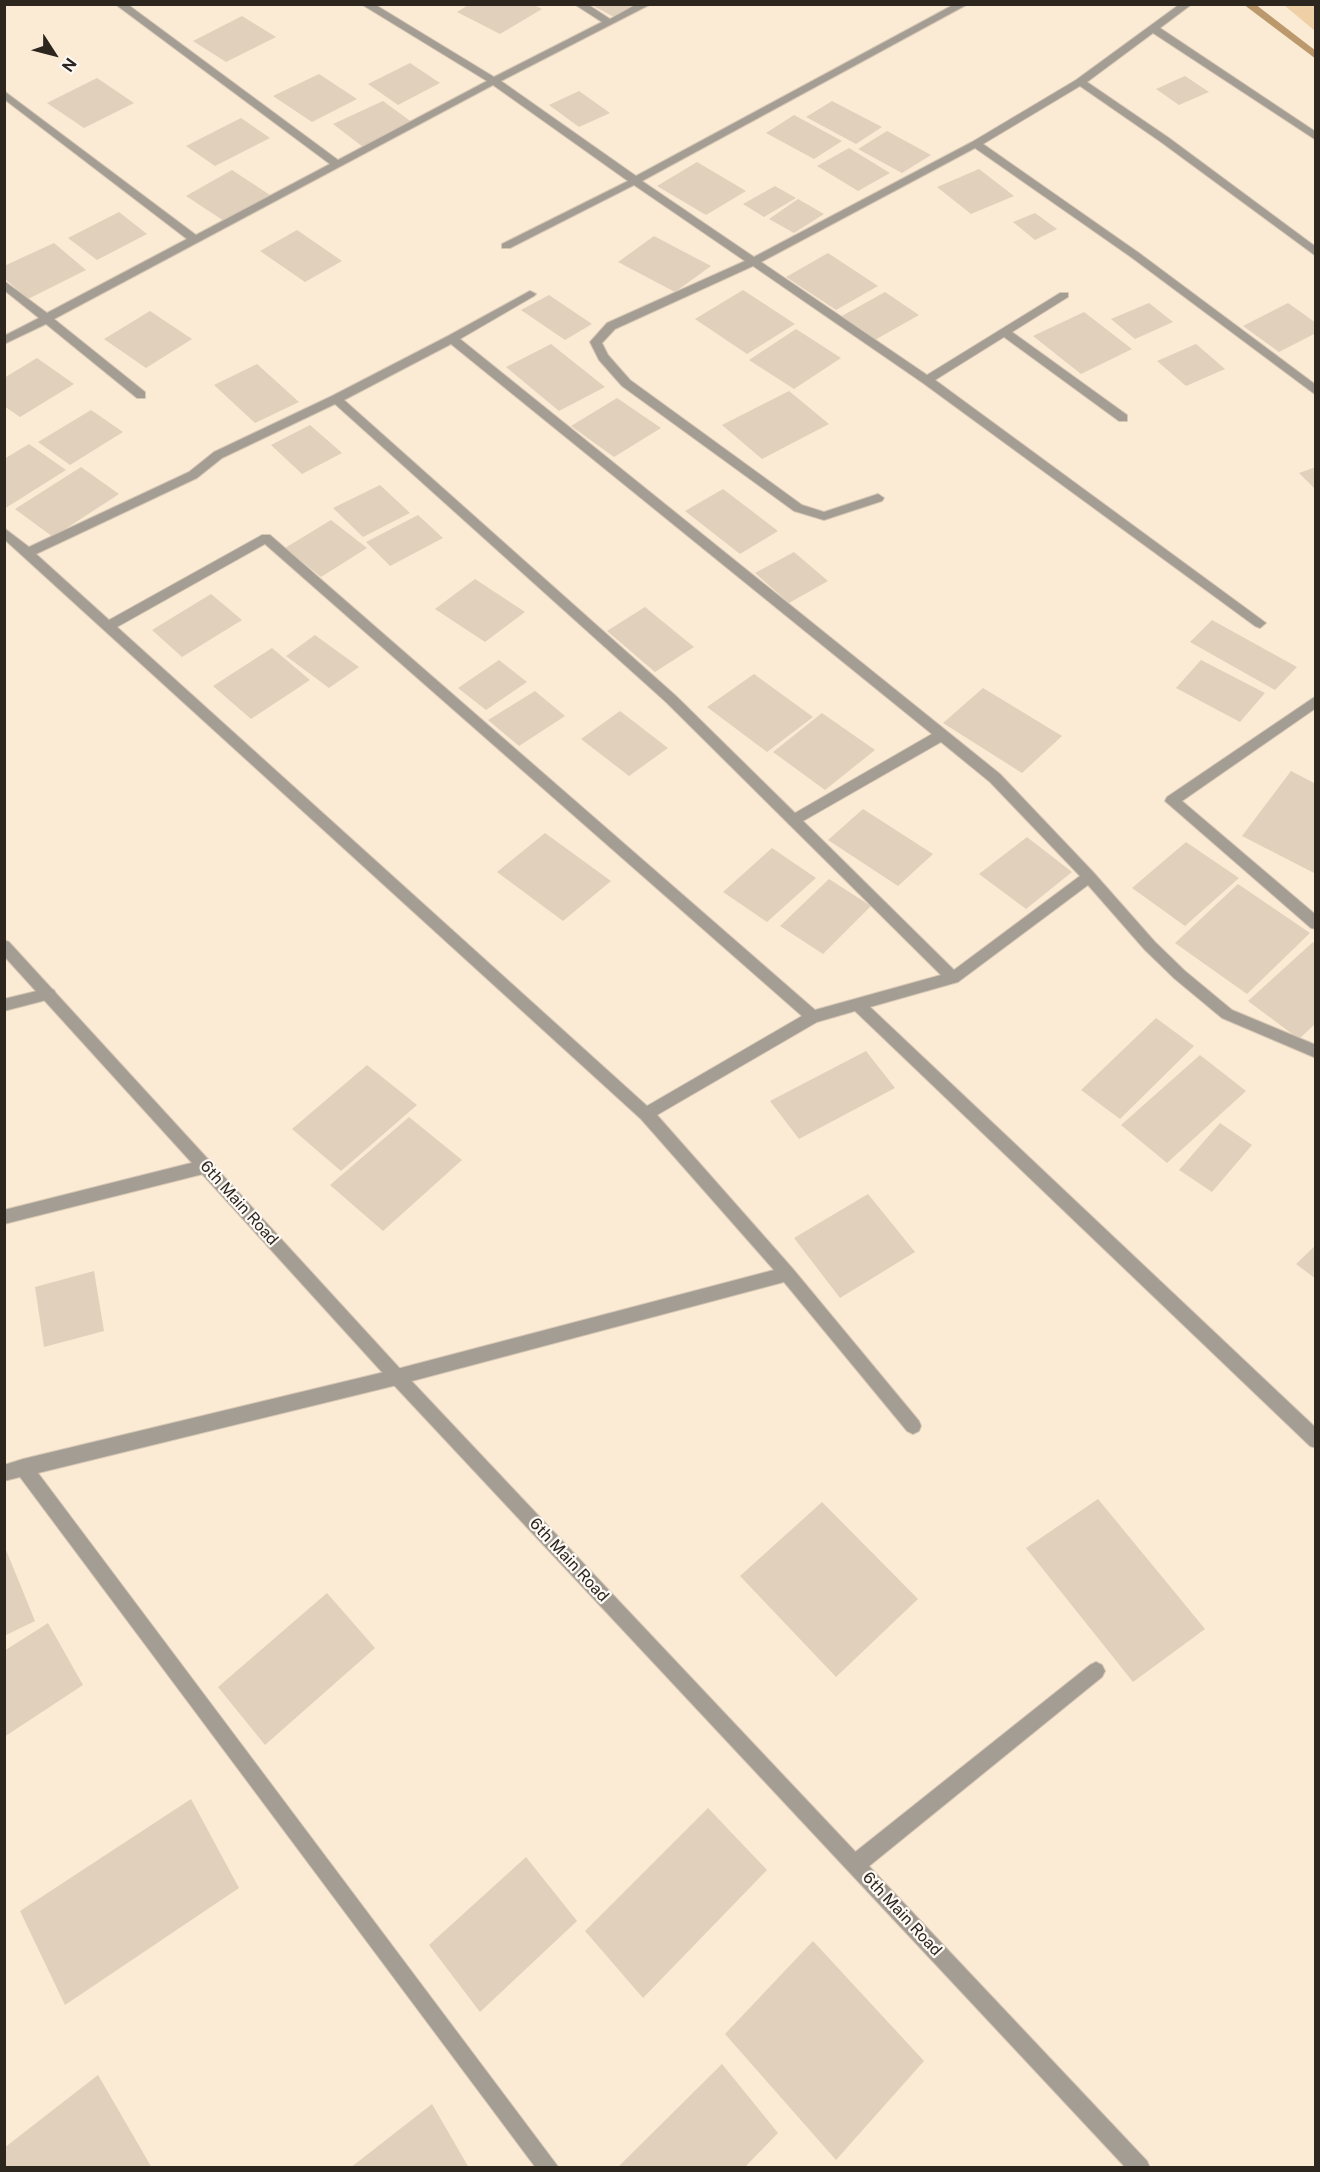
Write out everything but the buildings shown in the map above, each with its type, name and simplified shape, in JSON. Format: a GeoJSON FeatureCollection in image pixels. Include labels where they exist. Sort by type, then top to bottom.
{"type":"FeatureCollection","features":[{"type":"Feature","properties":{"kind":"street"},"geometry":{"type":"LineString","coordinates":[[120,4],[338,165]]}},
{"type":"Feature","properties":{"kind":"street"},"geometry":{"type":"LineString","coordinates":[[366,4],[494,81],[635,181],[927,380],[1260,623]]}},
{"type":"Feature","properties":{"kind":"street"},"geometry":{"type":"LineString","coordinates":[[579,4],[610,23]]}},
{"type":"Feature","properties":{"kind":"street"},"geometry":{"type":"LineString","coordinates":[[4,340],[494,81],[646,4]]}},
{"type":"Feature","properties":{"kind":"street"},"geometry":{"type":"LineString","coordinates":[[507,246],[635,181],[963,4]]}},
{"type":"Feature","properties":{"kind":"street"},"geometry":{"type":"LineString","coordinates":[[878,498],[824,516],[798,508],[626,383],[603,357],[596,342],[611,326],[755,261],[976,144],[1080,82],[1187,4]]}},
{"type":"Feature","properties":{"kind":"street"},"geometry":{"type":"LineString","coordinates":[[1154,29],[1316,137]]}},
{"type":"Feature","properties":{"kind":"street"},"geometry":{"type":"LineString","coordinates":[[1080,82],[1165,140],[1316,253]]}},
{"type":"Feature","properties":{"kind":"street"},"geometry":{"type":"LineString","coordinates":[[4,94],[194,239]]}},
{"type":"Feature","properties":{"kind":"street"},"geometry":{"type":"LineString","coordinates":[[976,144],[1135,255],[1316,391]]}},
{"type":"Feature","properties":{"kind":"street"},"geometry":{"type":"LineString","coordinates":[[4,285],[141,395]]}},
{"type":"Feature","properties":{"kind":"street"},"geometry":{"type":"LineString","coordinates":[[27,553],[194,475],[218,455],[336,399],[452,339],[530,294]]}},
{"type":"Feature","properties":{"kind":"street"},"geometry":{"type":"LineString","coordinates":[[927,380],[1064,295]]}},
{"type":"Feature","properties":{"kind":"street"},"geometry":{"type":"LineString","coordinates":[[1004,332],[1123,418]]}},
{"type":"Feature","properties":{"kind":"street"},"geometry":{"type":"LineString","coordinates":[[452,339],[995,778],[1089,877],[1150,946],[1180,975],[1227,1014],[1316,1052]]}},
{"type":"Feature","properties":{"kind":"street"},"geometry":{"type":"LineString","coordinates":[[336,399],[671,699],[952,978]]}},
{"type":"Feature","properties":{"kind":"street"},"geometry":{"type":"LineString","coordinates":[[4,532],[646,1114],[787,1274],[913,1425]]}},
{"type":"Feature","properties":{"kind":"street"},"geometry":{"type":"LineString","coordinates":[[108,626],[266,538],[813,1017]]}},
{"type":"Feature","properties":{"kind":"street"},"geometry":{"type":"LineString","coordinates":[[1316,701],[1172,801],[1316,924]]}},
{"type":"Feature","properties":{"kind":"street"},"geometry":{"type":"LineString","coordinates":[[794,820],[942,735]]}},
{"type":"Feature","properties":{"kind":"street"},"geometry":{"type":"LineString","coordinates":[[646,1114],[813,1017],[952,978],[1089,877]]}},
{"type":"Feature","properties":{"kind":"street","name":"6th Main Road"},"geometry":{"type":"LineString","coordinates":[[4,946],[397,1377],[1140,2168]]}},
{"type":"Feature","properties":{"kind":"street"},"geometry":{"type":"LineString","coordinates":[[4,1005],[49,994]]}},
{"type":"Feature","properties":{"kind":"street"},"geometry":{"type":"LineString","coordinates":[[858,1005],[1316,1440]]}},
{"type":"Feature","properties":{"kind":"street"},"geometry":{"type":"LineString","coordinates":[[4,1217],[207,1166]]}},
{"type":"Feature","properties":{"kind":"street"},"geometry":{"type":"LineString","coordinates":[[4,1473],[397,1377],[787,1274]]}},
{"type":"Feature","properties":{"kind":"street"},"geometry":{"type":"LineString","coordinates":[[23,1467],[549,2168]]}},
{"type":"Feature","properties":{"kind":"street"},"geometry":{"type":"LineString","coordinates":[[856,1864],[1096,1671]]}},
{"type":"Feature","properties":{"kind":"shaded area"},"geometry":{"type":"Polygon","coordinates":[[[1284,5],[1315,5],[1315,31],[1284,5]]]}},
{"type":"Feature","properties":{"kind":"waterway"},"geometry":{"type":"LineString","coordinates":[[1248,4],[1316,56]]}}]}
